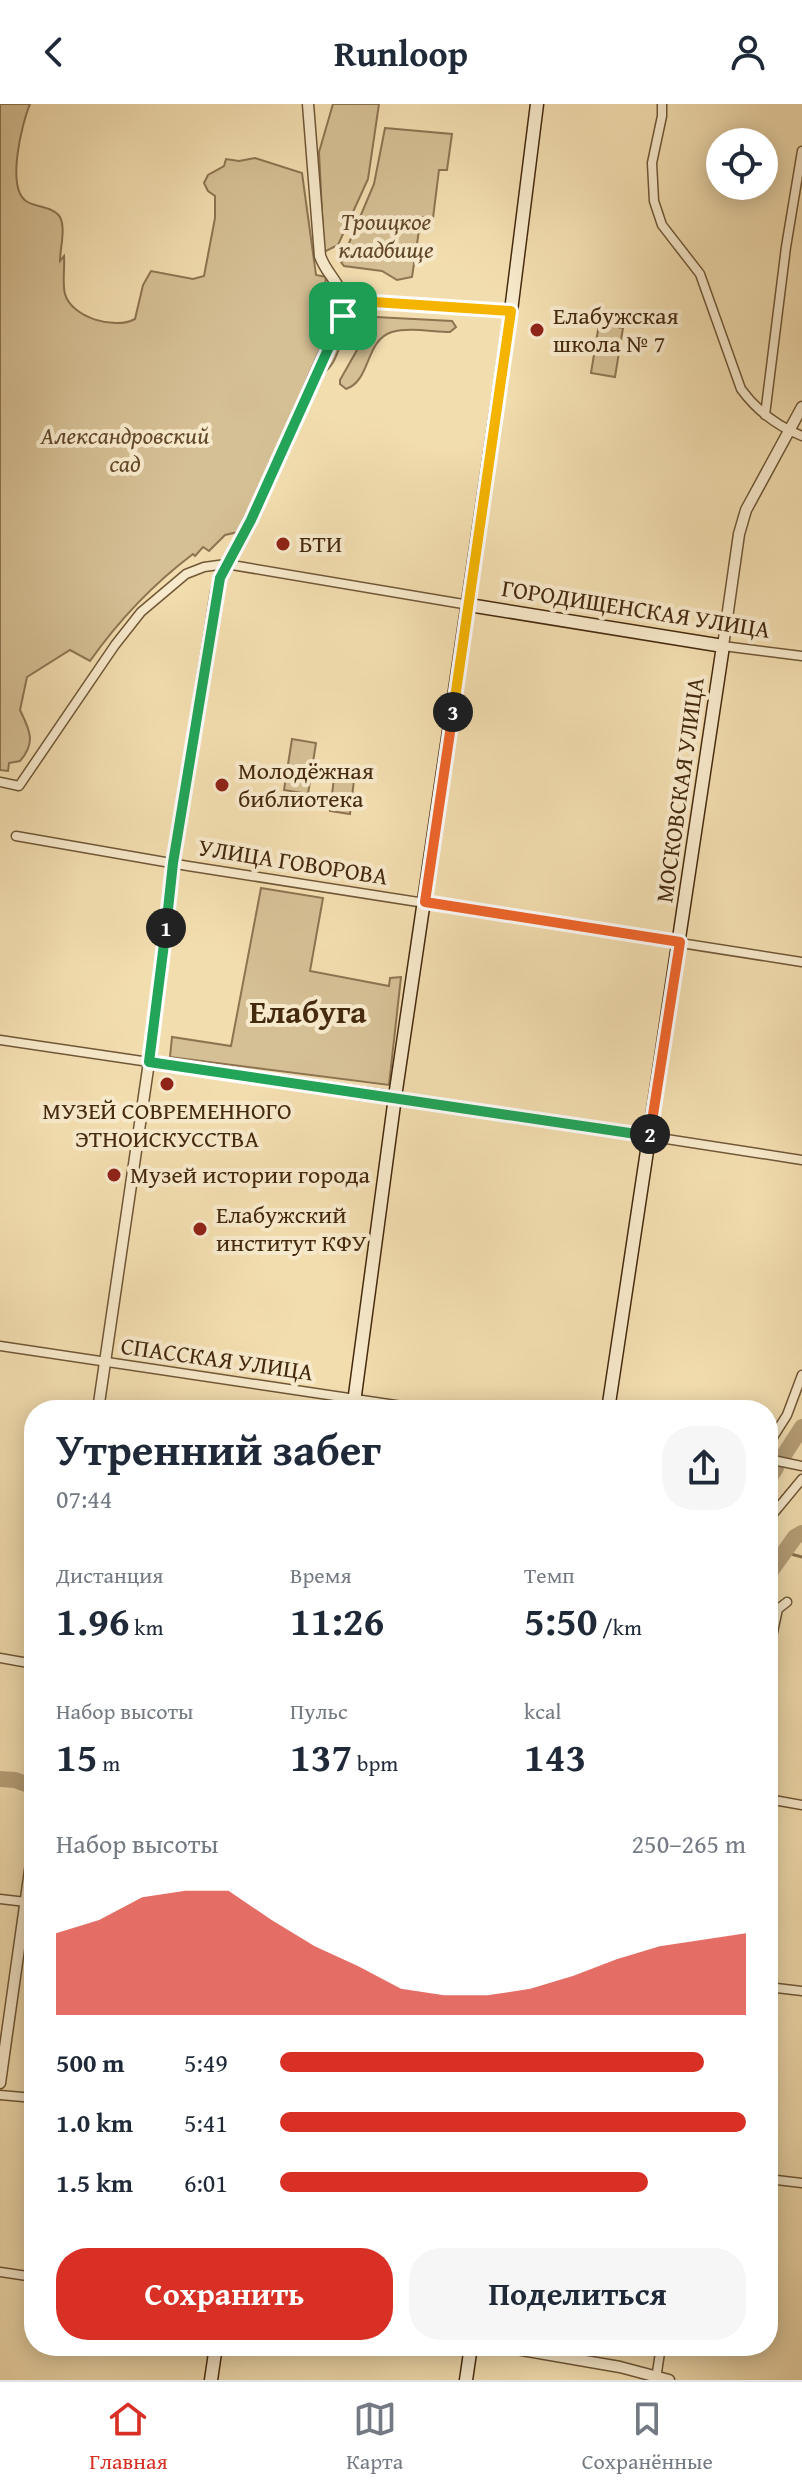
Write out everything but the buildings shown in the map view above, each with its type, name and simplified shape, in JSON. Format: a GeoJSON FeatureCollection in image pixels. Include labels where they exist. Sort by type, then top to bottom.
{"type":"FeatureCollection","features":[{"type":"Feature","properties":{"kind":"main road"},"geometry":{"type":"LineString","coordinates":[[355,1400],[395,1097],[511,311],[537,104]]}},
{"type":"Feature","properties":{"kind":"main road","name":"ГОРОДИЩЕНСКАЯ УЛИЦА"},"geometry":{"type":"LineString","coordinates":[[469,605],[723,646]]}},
{"type":"Feature","properties":{"kind":"main road","name":"МОСКОВСКАЯ УЛИЦА"},"geometry":{"type":"LineString","coordinates":[[610,1400],[723,646]]}},
{"type":"Feature","properties":{"kind":"main road"},"geometry":{"type":"LineString","coordinates":[[211,2380],[215,2356]]}},
{"type":"Feature","properties":{"kind":"main road"},"geometry":{"type":"LineString","coordinates":[[466,2380],[470,2356]]}},
{"type":"Feature","properties":{"kind":"street"},"geometry":{"type":"LineString","coordinates":[[99,1400],[149,1062],[173,863],[216,592],[226,564],[251,520],[340,322],[344,300],[338,283],[322,263],[319,251],[308,104]]}},
{"type":"Feature","properties":{"kind":"street"},"geometry":{"type":"LineString","coordinates":[[662,104],[652,163],[654,201],[662,225],[700,274],[741,389],[765,415],[802,436]]}},
{"type":"Feature","properties":{"kind":"street"},"geometry":{"type":"LineString","coordinates":[[765,415],[786,247],[802,151]]}},
{"type":"Feature","properties":{"kind":"street"},"geometry":{"type":"LineString","coordinates":[[344,300],[511,311]]}},
{"type":"Feature","properties":{"kind":"street","name":"МОСКОВСКАЯ УЛИЦА"},"geometry":{"type":"LineString","coordinates":[[723,646],[739,534],[746,510],[802,407]]}},
{"type":"Feature","properties":{"kind":"street"},"geometry":{"type":"LineString","coordinates":[[0,782],[19,786],[141,612],[186,574],[204,567],[226,564]]}},
{"type":"Feature","properties":{"kind":"street","name":"ГОРОДИЩЕНСКАЯ УЛИЦА"},"geometry":{"type":"LineString","coordinates":[[226,564],[469,605]]}},
{"type":"Feature","properties":{"kind":"street","name":"ГОРОДИЩЕНСКАЯ УЛИЦА"},"geometry":{"type":"LineString","coordinates":[[723,646],[802,656]]}},
{"type":"Feature","properties":{"kind":"street","name":"УЛИЦА ГОВОРОВА"},"geometry":{"type":"LineString","coordinates":[[16,836],[802,962]]}},
{"type":"Feature","properties":{"kind":"street"},"geometry":{"type":"LineString","coordinates":[[0,1040],[802,1160]]}},
{"type":"Feature","properties":{"kind":"street","name":"СПАССКАЯ УЛИЦА"},"geometry":{"type":"LineString","coordinates":[[0,1346],[330,1400]]}},
{"type":"Feature","properties":{"kind":"street"},"geometry":{"type":"LineString","coordinates":[[778,1429],[787,1415],[802,1375]]}},
{"type":"Feature","properties":{"kind":"street"},"geometry":{"type":"LineString","coordinates":[[778,1461],[802,1466]]}},
{"type":"Feature","properties":{"kind":"street"},"geometry":{"type":"LineString","coordinates":[[778,1508],[802,1479]]}},
{"type":"Feature","properties":{"kind":"street"},"geometry":{"type":"LineString","coordinates":[[778,1609],[787,1602]]}},
{"type":"Feature","properties":{"kind":"street"},"geometry":{"type":"LineString","coordinates":[[0,1658],[24,1662]]}},
{"type":"Feature","properties":{"kind":"street"},"geometry":{"type":"LineString","coordinates":[[778,1801],[802,1805]]}},
{"type":"Feature","properties":{"kind":"street"},"geometry":{"type":"LineString","coordinates":[[0,1899],[24,1902]]}},
{"type":"Feature","properties":{"kind":"street"},"geometry":{"type":"LineString","coordinates":[[0,2083],[24,1916]]}},
{"type":"Feature","properties":{"kind":"street"},"geometry":{"type":"LineString","coordinates":[[778,1988],[802,1991]]}},
{"type":"Feature","properties":{"kind":"street"},"geometry":{"type":"LineString","coordinates":[[0,2095],[24,2097]]}},
{"type":"Feature","properties":{"kind":"street"},"geometry":{"type":"LineString","coordinates":[[778,2180],[802,2183]]}},
{"type":"Feature","properties":{"kind":"street"},"geometry":{"type":"LineString","coordinates":[[0,2272],[24,2276]]}},
{"type":"Feature","properties":{"kind":"street"},"geometry":{"type":"LineString","coordinates":[[556,2356],[620,2367],[669,2380]]}},
{"type":"Feature","properties":{"kind":"street"},"geometry":{"type":"LineString","coordinates":[[656,2379],[659,2356]]}},
{"type":"Feature","properties":{"kind":"green space","name":"Александровский сад"},"geometry":{"type":"Polygon","coordinates":[[[0,104],[30,104],[20,139],[17,183],[26,201],[53,211],[60,217],[63,233],[60,261],[64,256],[65,294],[76,310],[95,320],[127,322],[135,319],[143,285],[151,271],[193,279],[204,276],[215,218],[215,196],[204,183],[208,175],[224,166],[226,159],[239,161],[255,158],[302,173],[316,275],[326,277],[323,307],[339,315],[246,521],[238,532],[225,535],[209,551],[203,547],[164,578],[125,617],[90,661],[70,650],[27,677],[20,710],[30,742],[20,761],[9,763],[8,771],[0,770],[0,104]]]}},
{"type":"Feature","properties":{"kind":"green space"},"geometry":{"type":"Polygon","coordinates":[[[333,104],[379,104],[368,179],[338,245],[324,252],[319,152],[333,104]]]}},
{"type":"Feature","properties":{"kind":"green space","name":"Троицкое кладбище"},"geometry":{"type":"Polygon","coordinates":[[[385,128],[452,134],[447,170],[439,170],[433,218],[421,217],[412,277],[397,280],[382,271],[344,266],[341,262],[374,184],[385,128]]]}},
{"type":"Feature","properties":{"kind":"green space"},"geometry":{"type":"Polygon","coordinates":[[[356,316],[452,321],[456,327],[450,332],[406,330],[383,336],[372,351],[360,378],[346,389],[340,380],[357,350],[357,337],[375,329],[372,322],[351,328],[330,367],[323,373],[321,370],[338,336],[356,316]]]}},
{"type":"Feature","properties":{"kind":"green space"},"geometry":{"type":"Polygon","coordinates":[[[599,324],[623,328],[615,377],[591,373],[599,324]]]}},
{"type":"Feature","properties":{"kind":"green space"},"geometry":{"type":"Polygon","coordinates":[[[292,739],[316,743],[308,794],[284,790],[292,739]]]}},
{"type":"Feature","properties":{"kind":"green space"},"geometry":{"type":"Polygon","coordinates":[[[334,778],[354,780],[350,814],[330,811],[334,778]]]}},
{"type":"Feature","properties":{"kind":"green space"},"geometry":{"type":"Polygon","coordinates":[[[261,888],[323,898],[310,971],[389,986],[390,978],[401,977],[389,1085],[170,1057],[172,1037],[231,1046],[261,888]]]}},
{"type":"Feature","properties":{"kind":"waterway","name":"Елабуга"},"geometry":{"type":"LineString","coordinates":[[784,1455],[802,1427]]}},
{"type":"Feature","properties":{"kind":"waterway","name":"Елабуга"},"geometry":{"type":"LineString","coordinates":[[778,1561],[795,1537],[802,1533]]}},
{"type":"Feature","properties":{"kind":"waterway"},"geometry":{"type":"LineString","coordinates":[[784,1552],[802,1557]]}},
{"type":"Feature","properties":{"kind":"waterway","name":"Елабуга"},"geometry":{"type":"LineString","coordinates":[[0,1779],[24,1783]]}},
{"type":"Feature","properties":{"kind":"place","name":"Елабужская школа № 7"},"geometry":{"type":"Point","coordinates":[537,330]}},
{"type":"Feature","properties":{"kind":"place","name":"БТИ"},"geometry":{"type":"Point","coordinates":[283,544]}},
{"type":"Feature","properties":{"kind":"place","name":"Молодёжная библиотека"},"geometry":{"type":"Point","coordinates":[222,785]}},
{"type":"Feature","properties":{"kind":"place","name":"МУЗЕЙ СОВРЕМЕННОГО ЭТНОИСКУССТВА"},"geometry":{"type":"Point","coordinates":[167,1084]}},
{"type":"Feature","properties":{"kind":"place","name":"Музей истории города"},"geometry":{"type":"Point","coordinates":[114,1175]}},
{"type":"Feature","properties":{"kind":"place","name":"Елабужский институт КФУ"},"geometry":{"type":"Point","coordinates":[200,1229]}},
{"type":"Feature","properties":{"kind":"district","name":"Елабуга"},"geometry":{"type":"Point","coordinates":[308,1012]}},
{"type":"Feature","properties":{"kind":"route"},"geometry":{"type":"LineString","coordinates":[[344,300],[511,311],[425,902],[680,942],[650,1136],[149,1062],[173,863],[216,592],[226,564],[251,520],[343,316],[344,300]]}}]}
